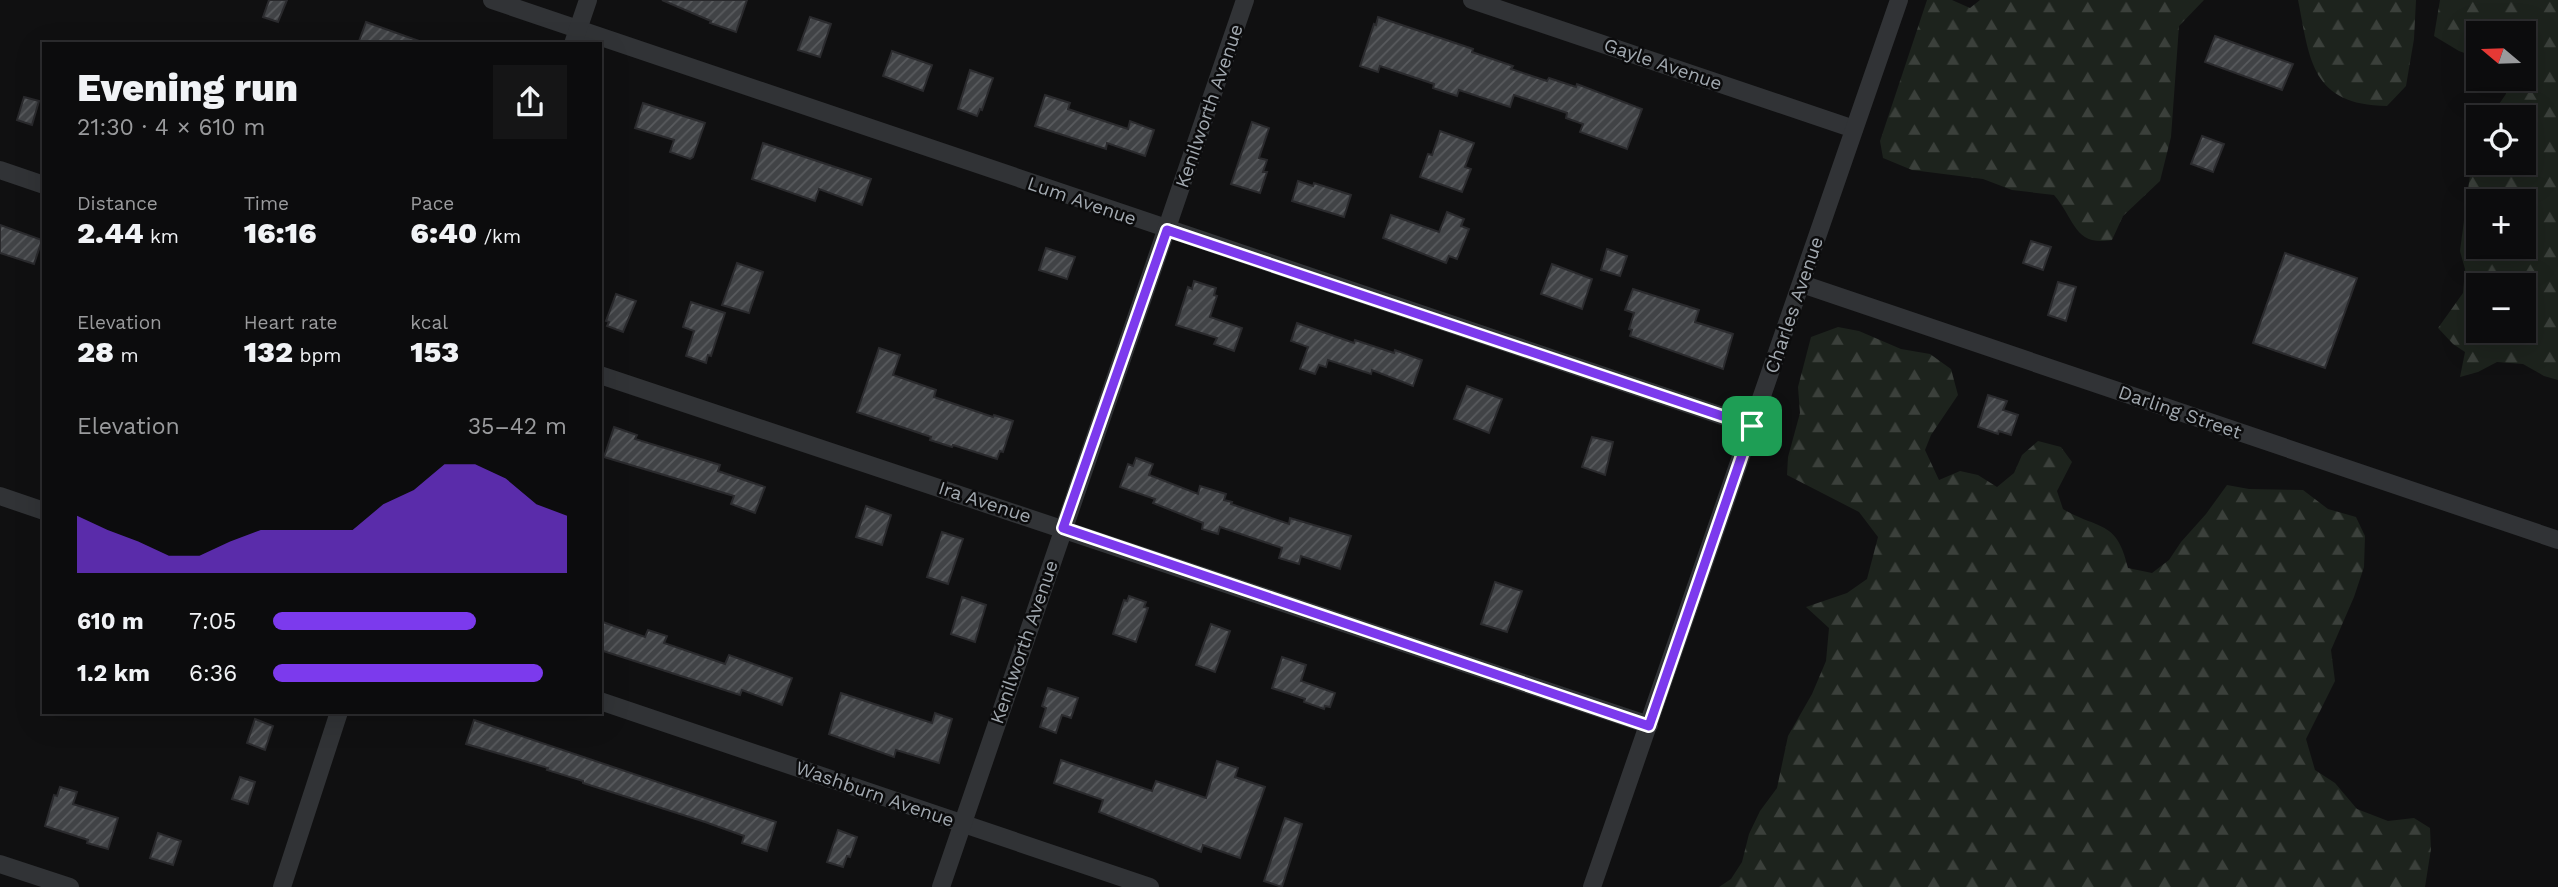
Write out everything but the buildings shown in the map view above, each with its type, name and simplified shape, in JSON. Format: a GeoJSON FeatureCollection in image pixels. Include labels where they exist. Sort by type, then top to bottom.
{"type":"FeatureCollection","features":[{"type":"Feature","properties":{"kind":"street","name":"Lum Avenue"},"geometry":{"type":"LineString","coordinates":[[492,0],[594,42]]}},
{"type":"Feature","properties":{"kind":"street"},"geometry":{"type":"LineString","coordinates":[[576,36],[588,0]]}},
{"type":"Feature","properties":{"kind":"street","name":"Kenilworth Avenue"},"geometry":{"type":"LineString","coordinates":[[941,887],[1245,0]]}},
{"type":"Feature","properties":{"kind":"street","name":"Gayle Avenue"},"geometry":{"type":"LineString","coordinates":[[1472,0],[1854,129]]}},
{"type":"Feature","properties":{"kind":"street","name":"Charles Avenue"},"geometry":{"type":"LineString","coordinates":[[1592,887],[1899,0]]}},
{"type":"Feature","properties":{"kind":"street","name":"Lum Avenue"},"geometry":{"type":"LineString","coordinates":[[602,45],[1752,426]]}},
{"type":"Feature","properties":{"kind":"street"},"geometry":{"type":"LineString","coordinates":[[0,170],[42,184]]}},
{"type":"Feature","properties":{"kind":"street","name":"Darling Street"},"geometry":{"type":"LineString","coordinates":[[1802,284],[2558,540]]}},
{"type":"Feature","properties":{"kind":"street","name":"Ira Avenue"},"geometry":{"type":"LineString","coordinates":[[602,376],[1649,726]]}},
{"type":"Feature","properties":{"kind":"street"},"geometry":{"type":"LineString","coordinates":[[0,496],[42,510]]}},
{"type":"Feature","properties":{"kind":"street","name":"Washburn Avenue"},"geometry":{"type":"LineString","coordinates":[[602,702],[1150,887]]}},
{"type":"Feature","properties":{"kind":"street"},"geometry":{"type":"LineString","coordinates":[[282,887],[338,714]]}},
{"type":"Feature","properties":{"kind":"street"},"geometry":{"type":"LineString","coordinates":[[0,864],[70,887]]}},
{"type":"Feature","properties":{"kind":"green space"},"geometry":{"type":"Polygon","coordinates":[[[1927,0],[1952,0],[1970,8],[1980,0],[2204,0],[2179,26],[2171,137],[2160,181],[2123,216],[2112,240],[2099,241],[2082,235],[2054,195],[2012,190],[1983,179],[1912,170],[1883,158],[1880,141],[1927,0]]]}},
{"type":"Feature","properties":{"kind":"green space"},"geometry":{"type":"Polygon","coordinates":[[[2298,0],[2416,0],[2414,39],[2406,86],[2387,106],[2362,104],[2343,97],[2329,88],[2318,75],[2306,42],[2298,0]]]}},
{"type":"Feature","properties":{"kind":"green space"},"geometry":{"type":"Polygon","coordinates":[[[2440,0],[2558,0],[2558,380],[2544,376],[2523,364],[2497,362],[2478,372],[2460,377],[2465,352],[2438,328],[2463,293],[2465,269],[2460,251],[2466,205],[2466,259],[2536,259],[2536,189],[2468,189],[2470,175],[2536,175],[2536,105],[2498,105],[2506,91],[2536,91],[2536,21],[2466,21],[2466,54],[2434,36],[2440,0]]]}},
{"type":"Feature","properties":{"kind":"green space"},"geometry":{"type":"Polygon","coordinates":[[[1838,327],[1859,331],[1901,349],[1930,354],[1951,369],[1958,395],[1931,435],[1925,450],[1939,480],[1960,471],[1978,475],[1997,487],[2014,473],[2022,455],[2038,441],[2061,447],[2072,462],[2057,491],[2063,509],[2112,533],[2118,541],[2128,568],[2152,573],[2169,560],[2227,485],[2249,489],[2303,490],[2328,509],[2356,517],[2365,536],[2364,567],[2331,650],[2335,681],[2306,739],[2315,770],[2335,783],[2357,809],[2388,821],[2414,818],[2430,828],[2431,849],[2425,887],[1719,887],[1731,879],[1742,862],[1749,834],[1760,811],[1777,788],[1788,736],[1812,694],[1826,661],[1829,628],[1806,607],[1847,593],[1867,579],[1878,537],[1859,512],[1787,475],[1788,457],[1800,413],[1798,387],[1811,337],[1838,327]]]}},
{"type":"Feature","properties":{"kind":"route"},"geometry":{"type":"LineString","coordinates":[[1167,230],[1752,426],[1649,726],[1063,528],[1167,230]]}}]}
